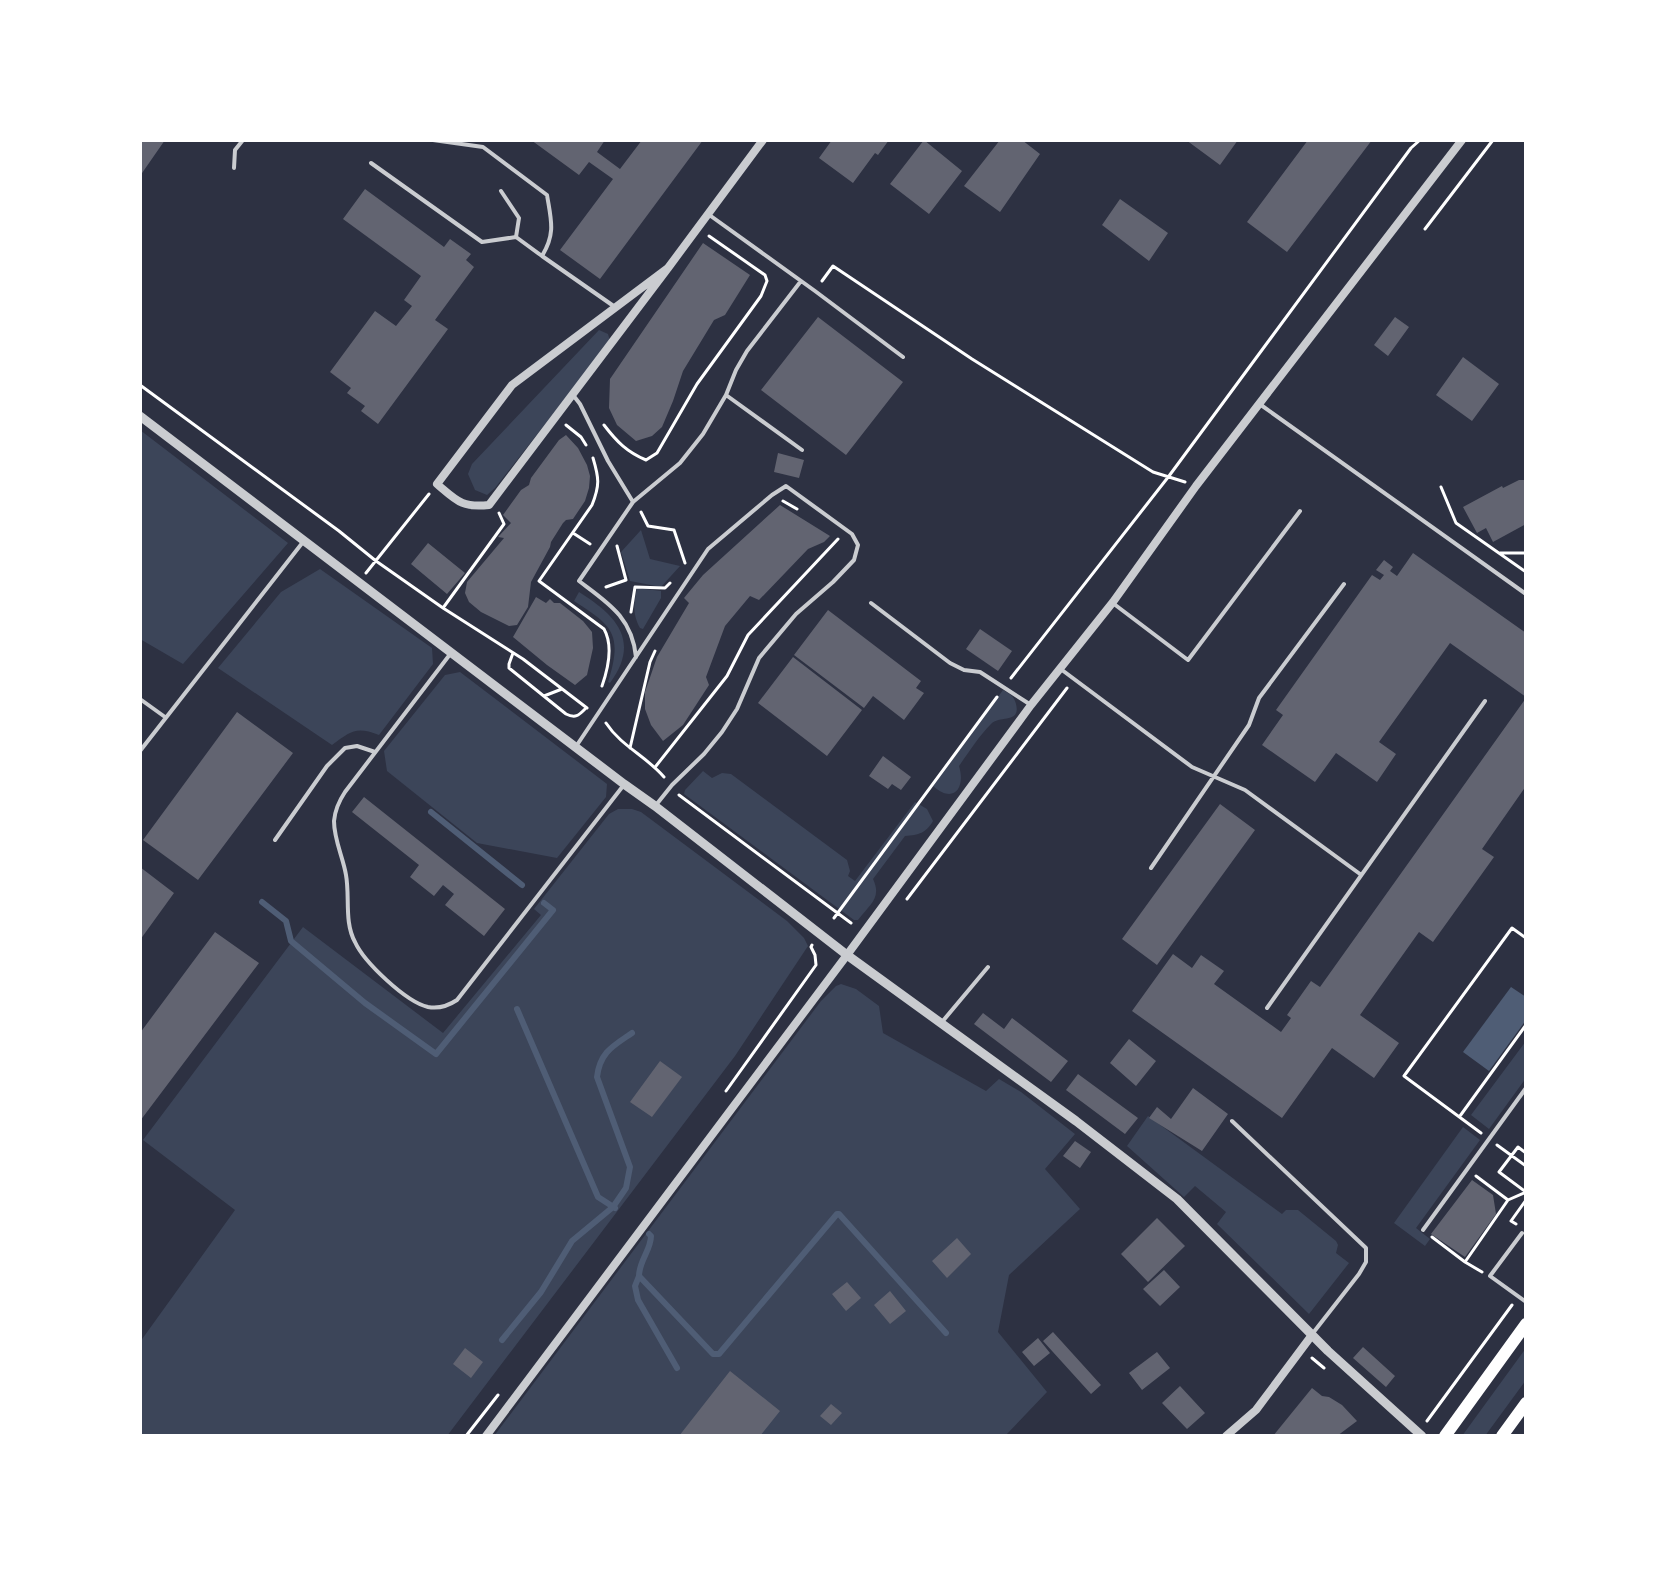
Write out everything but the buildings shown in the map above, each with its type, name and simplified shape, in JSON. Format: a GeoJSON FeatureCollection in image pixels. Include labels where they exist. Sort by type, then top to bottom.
{"type":"FeatureCollection","features":[{"type":"Feature","properties":{"kind":"main road"},"geometry":{"type":"LineString","coordinates":[[1445,1436],[1526,1324]]}},
{"type":"Feature","properties":{"kind":"main road"},"geometry":{"type":"LineString","coordinates":[[1502,1436],[1526,1403]]}},
{"type":"Feature","properties":{"kind":"street"},"geometry":{"type":"LineString","coordinates":[[668,268],[512,385],[437,484],[470,507],[489,505],[573,395],[668,268],[763,140]]}},
{"type":"Feature","properties":{"kind":"street"},"geometry":{"type":"LineString","coordinates":[[486,1436],[1031,705],[1113,602],[1196,486],[1462,140]]}},
{"type":"Feature","properties":{"kind":"street"},"geometry":{"type":"LineString","coordinates":[[140,416],[847,955],[1076,1121],[1177,1199],[1312,1335],[1423,1432]]}},
{"type":"Feature","properties":{"kind":"street"},"geometry":{"type":"LineString","coordinates":[[1226,1436],[1256,1410],[1312,1335]]}},
{"type":"Feature","properties":{"kind":"lane"},"geometry":{"type":"LineString","coordinates":[[234,168],[235,150],[243,140]]}},
{"type":"Feature","properties":{"kind":"lane"},"geometry":{"type":"LineString","coordinates":[[433,140],[483,147],[547,195],[552,225],[550,242],[542,256]]}},
{"type":"Feature","properties":{"kind":"lane"},"geometry":{"type":"LineString","coordinates":[[371,163],[482,242],[516,237],[615,307]]}},
{"type":"Feature","properties":{"kind":"lane"},"geometry":{"type":"LineString","coordinates":[[501,191],[519,218],[516,237]]}},
{"type":"Feature","properties":{"kind":"lane"},"geometry":{"type":"LineString","coordinates":[[708,214],[903,357]]}},
{"type":"Feature","properties":{"kind":"lane"},"geometry":{"type":"LineString","coordinates":[[636,659],[635,644],[628,627],[613,607],[579,581],[633,502],[680,463],[703,434],[747,351],[801,281]]}},
{"type":"Feature","properties":{"kind":"lane"},"geometry":{"type":"LineString","coordinates":[[573,395],[633,502]]}},
{"type":"Feature","properties":{"kind":"lane"},"geometry":{"type":"LineString","coordinates":[[726,395],[802,450]]}},
{"type":"Feature","properties":{"kind":"lane"},"geometry":{"type":"LineString","coordinates":[[1259,404],[1526,594]]}},
{"type":"Feature","properties":{"kind":"lane"},"geometry":{"type":"LineString","coordinates":[[576,747],[708,549],[772,495],[786,486],[852,534],[858,545],[854,560],[796,614],[759,658],[737,709],[722,732],[655,806]]}},
{"type":"Feature","properties":{"kind":"lane"},"geometry":{"type":"LineString","coordinates":[[1113,602],[1188,660],[1300,511]]}},
{"type":"Feature","properties":{"kind":"lane"},"geometry":{"type":"LineString","coordinates":[[140,751],[304,540]]}},
{"type":"Feature","properties":{"kind":"lane"},"geometry":{"type":"LineString","coordinates":[[1151,868],[1249,725],[1259,698],[1344,584]]}},
{"type":"Feature","properties":{"kind":"lane"},"geometry":{"type":"LineString","coordinates":[[871,603],[950,663],[964,670],[980,672],[1031,705]]}},
{"type":"Feature","properties":{"kind":"lane"},"geometry":{"type":"LineString","coordinates":[[452,652],[345,792],[335,814],[335,830],[347,877],[350,931],[355,944],[382,976],[416,1002],[434,1008],[452,1003],[462,995],[624,784]]}},
{"type":"Feature","properties":{"kind":"lane"},"geometry":{"type":"LineString","coordinates":[[1060,668],[1192,767],[1245,790],[1361,875]]}},
{"type":"Feature","properties":{"kind":"lane"},"geometry":{"type":"LineString","coordinates":[[140,699],[165,717]]}},
{"type":"Feature","properties":{"kind":"lane"},"geometry":{"type":"LineString","coordinates":[[1267,1008],[1485,701]]}},
{"type":"Feature","properties":{"kind":"lane"},"geometry":{"type":"LineString","coordinates":[[275,840],[317,780],[345,748],[357,746],[375,752]]}},
{"type":"Feature","properties":{"kind":"lane"},"geometry":{"type":"LineString","coordinates":[[940,1024],[988,967]]}},
{"type":"Feature","properties":{"kind":"lane"},"geometry":{"type":"LineString","coordinates":[[1423,1230],[1526,1088]]}},
{"type":"Feature","properties":{"kind":"lane"},"geometry":{"type":"LineString","coordinates":[[1232,1121],[1366,1248],[1366,1262],[1359,1274],[1312,1335]]}},
{"type":"Feature","properties":{"kind":"lane"},"geometry":{"type":"LineString","coordinates":[[1522,1233],[1490,1276],[1526,1302]]}},
{"type":"Feature","properties":{"kind":"path"},"geometry":{"type":"LineString","coordinates":[[836,916],[1004,687],[1169,476],[1347,233],[1420,140]]}},
{"type":"Feature","properties":{"kind":"path"},"geometry":{"type":"LineString","coordinates":[[1425,229],[1493,140]]}},
{"type":"Feature","properties":{"kind":"path"},"geometry":{"type":"LineString","coordinates":[[599,418],[620,445],[631,453],[646,460],[657,453],[697,384],[761,296],[767,281],[765,275],[705,234]]}},
{"type":"Feature","properties":{"kind":"path"},"geometry":{"type":"LineString","coordinates":[[815,291],[833,266],[972,359],[1153,472],[1196,486]]}},
{"type":"Feature","properties":{"kind":"path"},"geometry":{"type":"LineString","coordinates":[[140,385],[376,561],[513,653],[586,708]]}},
{"type":"Feature","properties":{"kind":"path"},"geometry":{"type":"LineString","coordinates":[[566,425],[581,437],[592,454],[599,478],[597,492],[592,505],[539,581],[600,626],[608,637],[609,651],[601,689]]}},
{"type":"Feature","properties":{"kind":"path"},"geometry":{"type":"LineString","coordinates":[[358,582],[437,484]]}},
{"type":"Feature","properties":{"kind":"path"},"geometry":{"type":"LineString","coordinates":[[1441,487],[1456,523],[1526,572]]}},
{"type":"Feature","properties":{"kind":"path"},"geometry":{"type":"LineString","coordinates":[[780,499],[804,514]]}},
{"type":"Feature","properties":{"kind":"path"},"geometry":{"type":"LineString","coordinates":[[639,507],[648,526],[674,530],[685,565],[693,570]]}},
{"type":"Feature","properties":{"kind":"path"},"geometry":{"type":"LineString","coordinates":[[443,608],[504,524],[498,512]]}},
{"type":"Feature","properties":{"kind":"path"},"geometry":{"type":"LineString","coordinates":[[573,533],[596,548]]}},
{"type":"Feature","properties":{"kind":"path"},"geometry":{"type":"LineString","coordinates":[[655,767],[727,676],[748,635],[841,536]]}},
{"type":"Feature","properties":{"kind":"path"},"geometry":{"type":"LineString","coordinates":[[614,550],[617,546],[626,580],[635,587],[665,588],[685,565]]}},
{"type":"Feature","properties":{"kind":"path"},"geometry":{"type":"LineString","coordinates":[[1500,553],[1526,553]]}},
{"type":"Feature","properties":{"kind":"path"},"geometry":{"type":"LineString","coordinates":[[603,588],[626,580]]}},
{"type":"Feature","properties":{"kind":"path"},"geometry":{"type":"LineString","coordinates":[[598,584],[613,595]]}},
{"type":"Feature","properties":{"kind":"path"},"geometry":{"type":"LineString","coordinates":[[623,603],[631,612],[635,587]]}},
{"type":"Feature","properties":{"kind":"path"},"geometry":{"type":"LineString","coordinates":[[600,626],[604,621]]}},
{"type":"Feature","properties":{"kind":"path"},"geometry":{"type":"LineString","coordinates":[[630,748],[656,648]]}},
{"type":"Feature","properties":{"kind":"path"},"geometry":{"type":"LineString","coordinates":[[513,653],[509,668],[573,717],[578,716],[594,698]]}},
{"type":"Feature","properties":{"kind":"path"},"geometry":{"type":"LineString","coordinates":[[903,904],[1074,679]]}},
{"type":"Feature","properties":{"kind":"path"},"geometry":{"type":"LineString","coordinates":[[544,696],[562,689]]}},
{"type":"Feature","properties":{"kind":"path"},"geometry":{"type":"LineString","coordinates":[[597,717],[606,723],[614,736],[655,767],[679,797],[836,916],[851,923]]}},
{"type":"Feature","properties":{"kind":"path"},"geometry":{"type":"LineString","coordinates":[[1526,938],[1512,928],[1404,1076],[1526,1166]]}},
{"type":"Feature","properties":{"kind":"path"},"geometry":{"type":"LineString","coordinates":[[1460,1117],[1526,1025]]}},
{"type":"Feature","properties":{"kind":"path"},"geometry":{"type":"LineString","coordinates":[[1465,1262],[1508,1200],[1526,1192],[1499,1172],[1518,1147],[1526,1153]]}},
{"type":"Feature","properties":{"kind":"path"},"geometry":{"type":"LineString","coordinates":[[1466,1168],[1508,1200]]}},
{"type":"Feature","properties":{"kind":"path"},"geometry":{"type":"LineString","coordinates":[[1522,1233],[1524,1230],[1511,1221],[1526,1200]]}},
{"type":"Feature","properties":{"kind":"path"},"geometry":{"type":"LineString","coordinates":[[1423,1230],[1465,1262],[1490,1276]]}},
{"type":"Feature","properties":{"kind":"path"},"geometry":{"type":"LineString","coordinates":[[1423,1432],[1518,1297]]}},
{"type":"Feature","properties":{"kind":"shaded area"},"geometry":{"type":"Polygon","coordinates":[[[599,330],[608,334],[610,341],[495,488],[487,495],[475,490],[468,474],[472,464],[599,330]]]}},
{"type":"Feature","properties":{"kind":"shaded area"},"geometry":{"type":"Polygon","coordinates":[[[140,430],[288,543],[183,664],[140,639],[140,430]]]}},
{"type":"Feature","properties":{"kind":"shaded area"},"geometry":{"type":"Polygon","coordinates":[[[641,530],[650,559],[680,566],[661,587],[630,581],[621,552],[641,530]]]}},
{"type":"Feature","properties":{"kind":"shaded area"},"geometry":{"type":"Polygon","coordinates":[[[320,569],[432,648],[433,664],[379,735],[354,731],[332,745],[218,668],[281,592],[320,569]]]}},
{"type":"Feature","properties":{"kind":"shaded area"},"geometry":{"type":"Polygon","coordinates":[[[637,588],[661,591],[661,598],[643,629],[637,623],[635,613],[637,588]]]}},
{"type":"Feature","properties":{"kind":"shaded area"},"geometry":{"type":"Polygon","coordinates":[[[579,592],[604,610],[620,630],[624,642],[623,654],[610,683],[614,653],[611,633],[598,617],[574,601],[579,592]]]}},
{"type":"Feature","properties":{"kind":"shaded area"},"geometry":{"type":"Polygon","coordinates":[[[460,672],[607,784],[606,797],[557,858],[477,843],[387,771],[384,751],[445,675],[460,672]]]}},
{"type":"Feature","properties":{"kind":"shaded area"},"geometry":{"type":"Polygon","coordinates":[[[1003,690],[1014,699],[1015,714],[995,721],[978,739],[959,766],[961,781],[956,791],[946,794],[940,791],[933,786],[1003,690]]]}},
{"type":"Feature","properties":{"kind":"shaded area"},"geometry":{"type":"Polygon","coordinates":[[[703,771],[712,778],[722,773],[731,774],[847,860],[848,876],[855,881],[915,802],[927,809],[933,821],[922,833],[905,836],[873,879],[876,891],[873,901],[858,920],[854,920],[684,794],[703,771]]]}},
{"type":"Feature","properties":{"kind":"shaded area"},"geometry":{"type":"Polygon","coordinates":[[[618,809],[641,812],[787,921],[808,946],[735,1056],[447,1436],[140,1436],[140,1342],[235,1210],[143,1140],[303,927],[443,1033],[541,915],[534,909],[609,814],[618,809]]]}},
{"type":"Feature","properties":{"kind":"shaded area"},"geometry":{"type":"Polygon","coordinates":[[[841,984],[856,989],[879,1006],[883,1033],[986,1091],[999,1079],[1075,1134],[1045,1169],[1080,1209],[1009,1275],[998,1332],[1047,1392],[1005,1436],[494,1436],[821,1001],[841,984]]]}},
{"type":"Feature","properties":{"kind":"shaded area"},"geometry":{"type":"Polygon","coordinates":[[[1511,987],[1526,997],[1526,1020],[1489,1071],[1463,1052],[1511,987]]]}},
{"type":"Feature","properties":{"kind":"shaded area"},"geometry":{"type":"Polygon","coordinates":[[[1526,1041],[1526,1078],[1489,1129],[1471,1115],[1526,1041]]]}},
{"type":"Feature","properties":{"kind":"shaded area"},"geometry":{"type":"Polygon","coordinates":[[[1148,1116],[1282,1214],[1286,1210],[1298,1210],[1336,1241],[1336,1253],[1349,1263],[1309,1314],[1217,1224],[1226,1212],[1195,1186],[1184,1197],[1127,1146],[1148,1116]]]}},
{"type":"Feature","properties":{"kind":"shaded area"},"geometry":{"type":"Polygon","coordinates":[[[1463,1127],[1480,1140],[1416,1228],[1430,1239],[1425,1246],[1394,1223],[1463,1127]]]}},
{"type":"Feature","properties":{"kind":"shaded area"},"geometry":{"type":"Polygon","coordinates":[[[1526,1348],[1526,1380],[1485,1436],[1462,1436],[1526,1348]]]}},
{"type":"Feature","properties":{"kind":"waterway"},"geometry":{"type":"LineString","coordinates":[[431,812],[522,885]]}},
{"type":"Feature","properties":{"kind":"waterway"},"geometry":{"type":"LineString","coordinates":[[262,902],[286,921],[291,941],[365,1003],[436,1054],[553,910],[544,903]]}},
{"type":"Feature","properties":{"kind":"waterway"},"geometry":{"type":"LineString","coordinates":[[517,1009],[598,1197],[615,1208]]}},
{"type":"Feature","properties":{"kind":"waterway"},"geometry":{"type":"LineString","coordinates":[[502,1340],[541,1292],[572,1241],[613,1207],[626,1188],[630,1167],[597,1077],[604,1056],[632,1033]]}},
{"type":"Feature","properties":{"kind":"waterway"},"geometry":{"type":"LineString","coordinates":[[649,1234],[650,1241],[639,1276],[713,1354],[719,1354],[837,1214],[946,1333]]}},
{"type":"Feature","properties":{"kind":"waterway"},"geometry":{"type":"LineString","coordinates":[[639,1276],[635,1286],[638,1300],[677,1368]]}}]}
